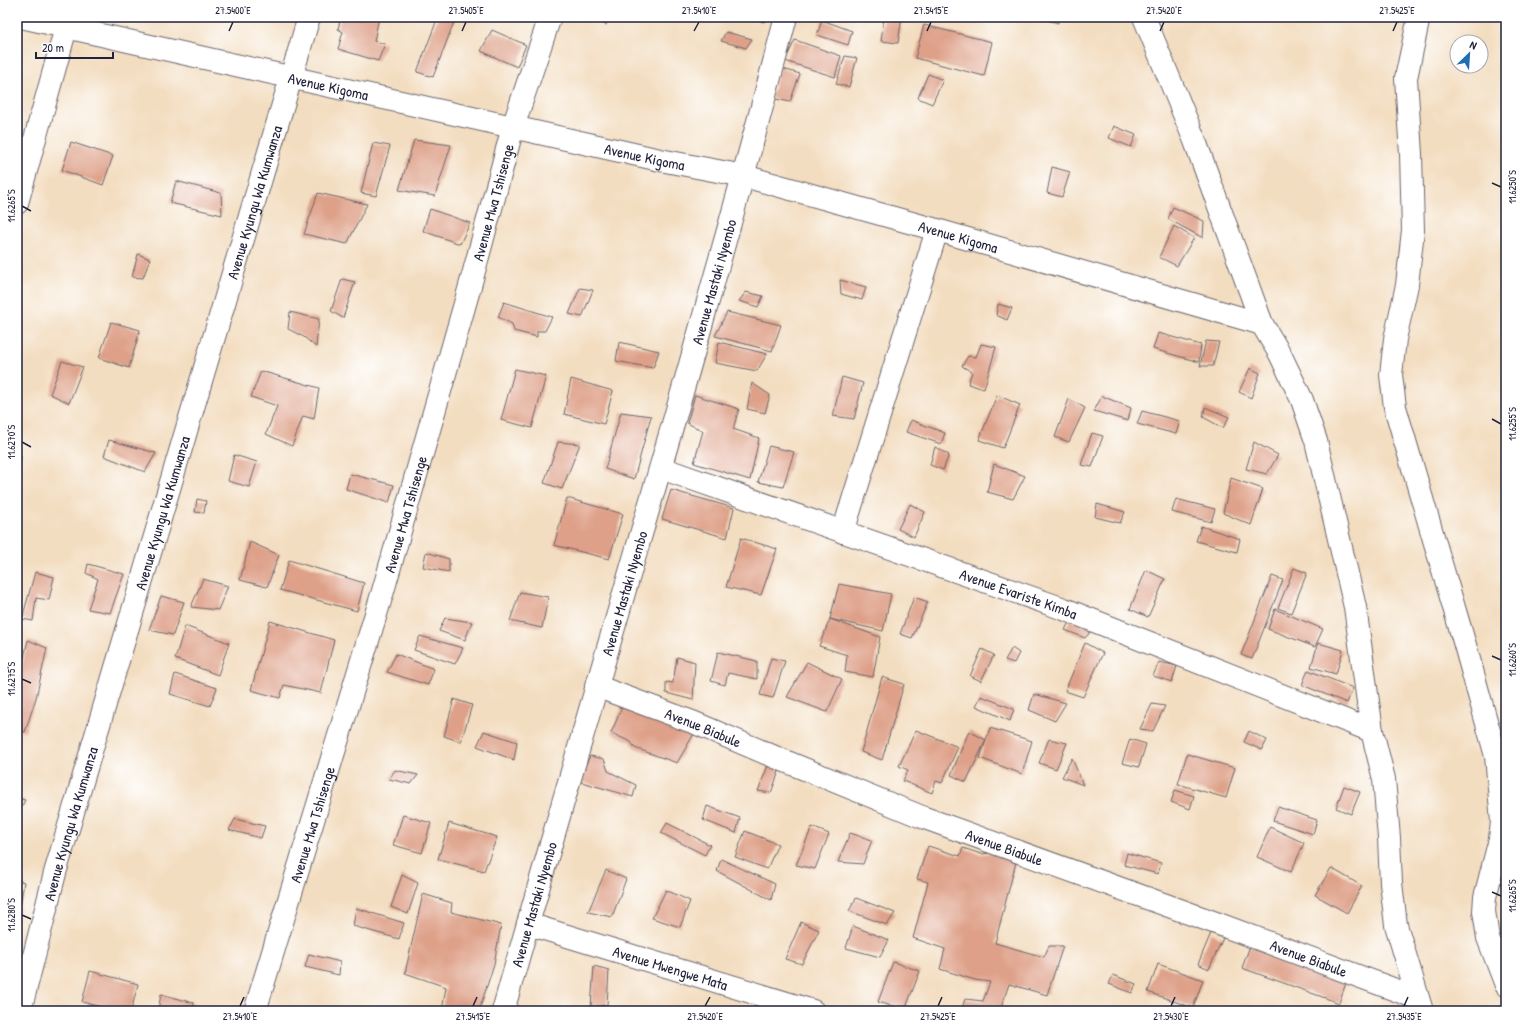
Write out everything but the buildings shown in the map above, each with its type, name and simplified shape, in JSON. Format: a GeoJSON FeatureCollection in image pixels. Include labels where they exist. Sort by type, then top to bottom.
{"type":"FeatureCollection","features":[{"type":"Feature","properties":{"kind":"street","name":"Avenue Kigoma"},"geometry":{"type":"LineString","coordinates":[[21,17],[67,22],[291,78],[660,160],[744,176],[1262,324]]}},
{"type":"Feature","properties":{"kind":"street","name":"Avenue Kyungu Wa Kumwanza"},"geometry":{"type":"LineString","coordinates":[[20,1011],[55,873],[309,17]]}},
{"type":"Feature","properties":{"kind":"street","name":"Avenue Mwa Tshisenge"},"geometry":{"type":"LineString","coordinates":[[255,1011],[383,591],[470,286],[512,127],[550,17]]}},
{"type":"Feature","properties":{"kind":"street","name":"Avenue Mastaki Nyembo"},"geometry":{"type":"LineString","coordinates":[[503,1011],[744,176],[786,17]]}},
{"type":"Feature","properties":{"kind":"street"},"geometry":{"type":"LineString","coordinates":[[1144,17],[1195,141],[1262,324],[1280,354],[1302,400],[1316,441],[1355,607],[1372,730],[1384,779],[1391,883],[1396,925],[1420,1004]]}},
{"type":"Feature","properties":{"kind":"street"},"geometry":{"type":"LineString","coordinates":[[1419,17],[1406,78],[1412,154],[1413,230],[1407,284],[1395,339],[1391,375],[1395,407],[1465,644],[1496,756],[1502,821],[1500,839],[1485,897],[1484,911],[1488,938],[1506,985]]}},
{"type":"Feature","properties":{"kind":"street"},"geometry":{"type":"LineString","coordinates":[[17,204],[67,22]]}},
{"type":"Feature","properties":{"kind":"street"},"geometry":{"type":"LineString","coordinates":[[843,532],[937,230]]}},
{"type":"Feature","properties":{"kind":"street","name":"Avenue Evariste Kimba"},"geometry":{"type":"LineString","coordinates":[[660,468],[1064,609],[1372,730]]}},
{"type":"Feature","properties":{"kind":"street","name":"Avenue Biabule"},"geometry":{"type":"LineString","coordinates":[[596,686],[695,723],[922,817],[1216,923],[1420,1004]]}},
{"type":"Feature","properties":{"kind":"street","name":"Avenue Mwengwe Mata"},"geometry":{"type":"LineString","coordinates":[[528,924],[814,1011]]}}]}
